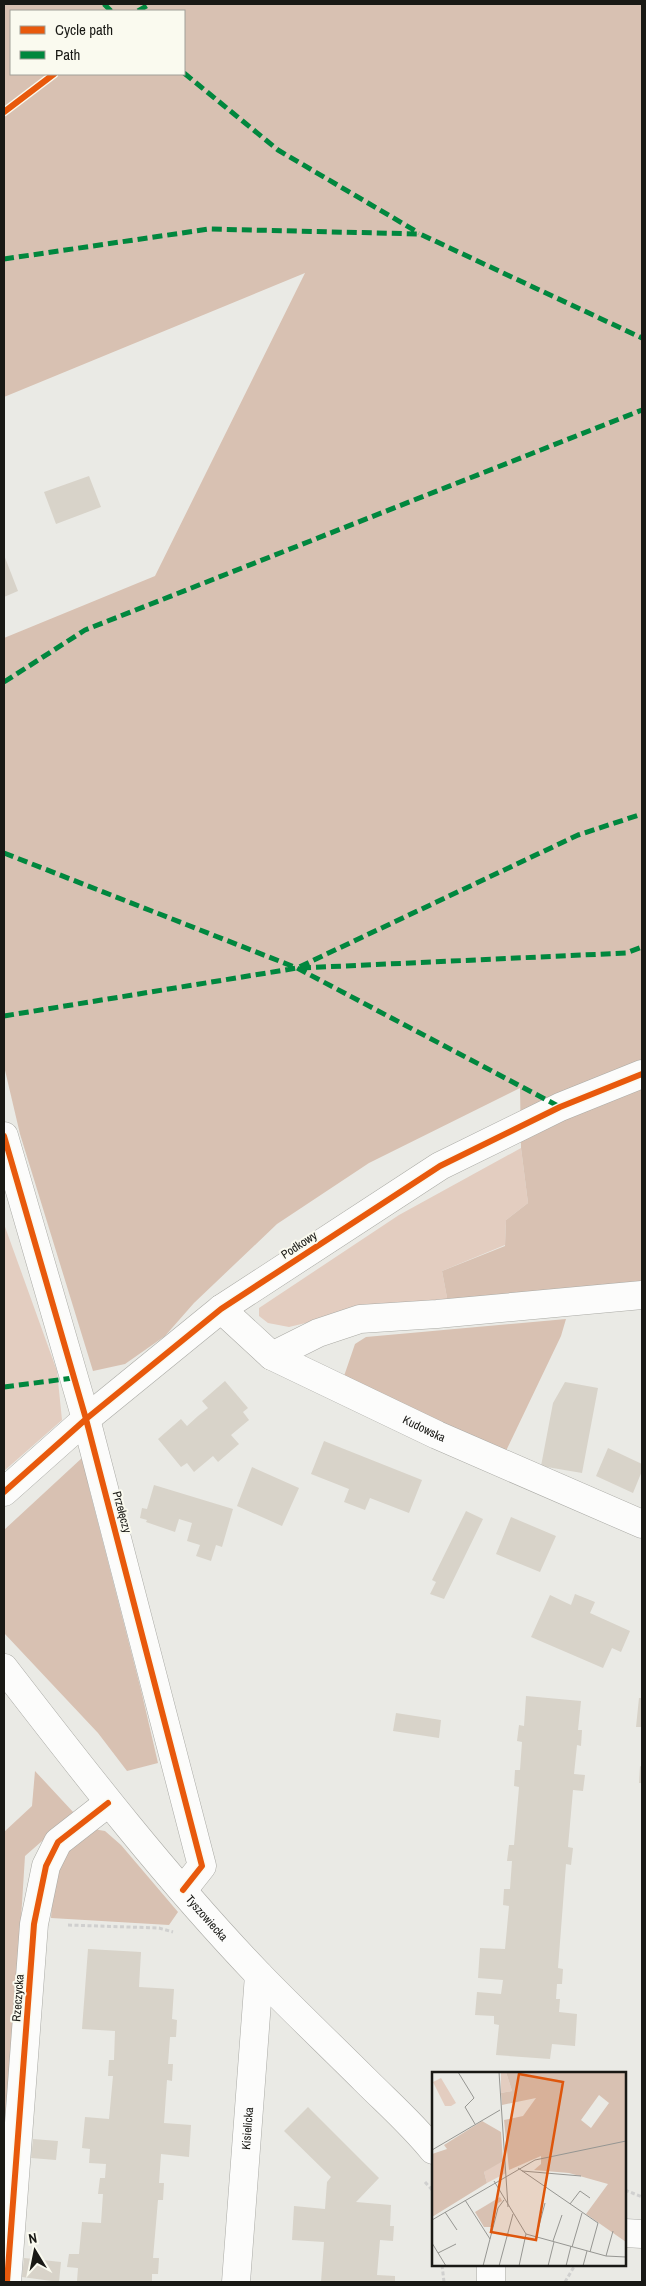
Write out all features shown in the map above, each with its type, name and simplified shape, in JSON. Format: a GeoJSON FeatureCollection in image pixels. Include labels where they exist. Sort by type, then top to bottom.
{"type":"FeatureCollection","features":[{"type":"Feature","properties":{"kind":"street","name":"Podkowy"},"geometry":{"type":"LineString","coordinates":[[4,1492],[86,1419],[221,1309],[440,1166],[560,1107],[642,1074]]}},
{"type":"Feature","properties":{"kind":"street","name":"Przełęczy"},"geometry":{"type":"LineString","coordinates":[[4,1136],[86,1419],[202,1866],[183,1890]]}},
{"type":"Feature","properties":{"kind":"street"},"geometry":{"type":"LineString","coordinates":[[272,1356],[318,1333],[360,1319],[642,1295]]}},
{"type":"Feature","properties":{"kind":"street","name":"Kudowska"},"geometry":{"type":"LineString","coordinates":[[221,1309],[272,1356],[437,1435],[642,1524]]}},
{"type":"Feature","properties":{"kind":"street","name":"Tyszowiecka"},"geometry":{"type":"LineString","coordinates":[[4,1668],[108,1803],[183,1890],[259,1975],[366,2082],[410,2122],[432,2148]]}},
{"type":"Feature","properties":{"kind":"street","name":"Rzeczycka"},"geometry":{"type":"LineString","coordinates":[[7,2282],[34,1924],[46,1866],[58,1842],[108,1803]]}},
{"type":"Feature","properties":{"kind":"street","name":"Kisielicka"},"geometry":{"type":"LineString","coordinates":[[236,2282],[259,1975]]}},
{"type":"Feature","properties":{"kind":"street"},"geometry":{"type":"LineString","coordinates":[[626,2233],[642,2234]]}},
{"type":"Feature","properties":{"kind":"street"},"geometry":{"type":"LineString","coordinates":[[491,2266],[491,2282]]}},
{"type":"Feature","properties":{"kind":"path"},"geometry":{"type":"LineString","coordinates":[[626,2190],[642,2197]]}},
{"type":"Feature","properties":{"kind":"path"},"geometry":{"type":"LineString","coordinates":[[442,2266],[444,2282]]}},
{"type":"Feature","properties":{"kind":"path"},"geometry":{"type":"LineString","coordinates":[[565,2282],[574,2266]]}},
{"type":"Feature","properties":{"kind":"shaded area"},"geometry":{"type":"Polygon","coordinates":[[[4,4],[642,4],[642,1283],[448,1303],[442,1271],[505,1246],[506,1220],[528,1203],[521,1148],[520,1088],[369,1163],[277,1224],[194,1303],[165,1336],[125,1364],[93,1371],[20,1134],[4,1066],[4,638],[155,576],[305,273],[4,397],[4,4]]]}},
{"type":"Feature","properties":{"kind":"shaded area"},"geometry":{"type":"Polygon","coordinates":[[[521,1148],[528,1203],[506,1220],[505,1245],[442,1271],[448,1303],[331,1317],[289,1327],[268,1323],[259,1316],[259,1308],[399,1215],[521,1148]]]}},
{"type":"Feature","properties":{"kind":"shaded area"},"geometry":{"type":"Polygon","coordinates":[[[4,1224],[57,1371],[62,1420],[4,1471],[4,1224]]]}},
{"type":"Feature","properties":{"kind":"shaded area"},"geometry":{"type":"Polygon","coordinates":[[[566,1319],[561,1336],[505,1453],[343,1379],[355,1344],[366,1337],[566,1319]]]}},
{"type":"Feature","properties":{"kind":"shaded area"},"geometry":{"type":"Polygon","coordinates":[[[83,1457],[89,1488],[158,1763],[127,1771],[98,1733],[4,1633],[4,1530],[83,1457]]]}},
{"type":"Feature","properties":{"kind":"shaded area"},"geometry":{"type":"Polygon","coordinates":[[[35,1771],[74,1813],[25,1856],[4,2186],[4,1832],[32,1806],[35,1771]]]}},
{"type":"Feature","properties":{"kind":"shaded area"},"geometry":{"type":"Polygon","coordinates":[[[93,1829],[105,1831],[121,1845],[178,1912],[169,1925],[51,1918],[54,1873],[62,1851],[93,1829]]]}},
{"type":"Feature","properties":{"kind":"building"},"geometry":{"type":"Polygon","coordinates":[[[89,476],[101,507],[56,524],[44,492],[89,476]]]}},
{"type":"Feature","properties":{"kind":"building"},"geometry":{"type":"Polygon","coordinates":[[[4,555],[18,591],[4,597],[4,555]]]}},
{"type":"Feature","properties":{"kind":"building"},"geometry":{"type":"Polygon","coordinates":[[[225,1381],[248,1408],[243,1412],[249,1420],[231,1435],[239,1444],[218,1462],[213,1456],[194,1472],[187,1463],[181,1467],[158,1439],[181,1419],[187,1426],[208,1408],[202,1401],[225,1381]]]}},
{"type":"Feature","properties":{"kind":"building"},"geometry":{"type":"Polygon","coordinates":[[[565,1382],[598,1388],[582,1473],[541,1466],[553,1403],[565,1382]]]}},
{"type":"Feature","properties":{"kind":"building"},"geometry":{"type":"Polygon","coordinates":[[[324,1441],[422,1480],[409,1513],[370,1498],[365,1510],[344,1502],[349,1489],[311,1474],[324,1441]]]}},
{"type":"Feature","properties":{"kind":"building"},"geometry":{"type":"Polygon","coordinates":[[[608,1448],[642,1464],[642,1471],[633,1493],[596,1476],[608,1448]]]}},
{"type":"Feature","properties":{"kind":"building"},"geometry":{"type":"Polygon","coordinates":[[[252,1467],[299,1488],[282,1526],[237,1506],[252,1467]]]}},
{"type":"Feature","properties":{"kind":"building"},"geometry":{"type":"Polygon","coordinates":[[[154,1485],[233,1509],[222,1547],[216,1545],[211,1561],[196,1556],[200,1545],[187,1541],[192,1523],[179,1519],[175,1532],[140,1518],[142,1508],[147,1509],[154,1485]]]}},
{"type":"Feature","properties":{"kind":"building"},"geometry":{"type":"Polygon","coordinates":[[[466,1511],[483,1519],[444,1599],[430,1594],[436,1582],[432,1580],[466,1511]]]}},
{"type":"Feature","properties":{"kind":"building"},"geometry":{"type":"Polygon","coordinates":[[[511,1517],[556,1536],[540,1572],[496,1554],[511,1517]]]}},
{"type":"Feature","properties":{"kind":"building"},"geometry":{"type":"Polygon","coordinates":[[[575,1594],[595,1602],[590,1613],[630,1631],[621,1652],[612,1648],[603,1668],[531,1637],[550,1595],[571,1605],[575,1594]]]}},
{"type":"Feature","properties":{"kind":"building"},"geometry":{"type":"Polygon","coordinates":[[[526,1696],[581,1701],[578,1730],[582,1730],[581,1746],[577,1745],[574,1774],[585,1775],[583,1791],[573,1790],[568,1847],[573,1848],[571,1865],[566,1864],[558,1968],[563,1969],[562,1984],[557,1984],[556,1999],[560,1999],[559,2012],[577,2014],[575,2046],[552,2044],[550,2059],[496,2055],[499,2025],[494,2024],[494,2016],[475,2015],[477,1992],[501,1994],[503,1980],[478,1978],[480,1948],[505,1949],[509,1906],[503,1905],[504,1889],[510,1889],[512,1861],[507,1861],[509,1845],[514,1845],[519,1787],[514,1786],[515,1770],[520,1770],[522,1742],[517,1741],[519,1725],[524,1726],[526,1696]]]}},
{"type":"Feature","properties":{"kind":"building"},"geometry":{"type":"Polygon","coordinates":[[[639,1698],[642,1698],[642,1727],[636,1727],[639,1698]]]}},
{"type":"Feature","properties":{"kind":"building"},"geometry":{"type":"Polygon","coordinates":[[[396,1713],[441,1720],[439,1738],[393,1731],[396,1713]]]}},
{"type":"Feature","properties":{"kind":"building"},"geometry":{"type":"Polygon","coordinates":[[[640,1766],[642,1767],[642,1783],[639,1783],[640,1766]]]}},
{"type":"Feature","properties":{"kind":"building"},"geometry":{"type":"Polygon","coordinates":[[[88,1949],[141,1952],[139,1987],[174,1989],[172,2019],[177,2020],[176,2037],[170,2037],[168,2064],[173,2064],[172,2081],[167,2080],[164,2123],[191,2125],[189,2157],[161,2154],[159,2183],[164,2183],[163,2200],[158,2200],[153,2258],[159,2258],[158,2274],[152,2274],[152,2282],[77,2281],[78,2268],[67,2267],[69,2254],[79,2254],[82,2222],[101,2223],[103,2194],[98,2194],[100,2178],[105,2178],[106,2164],[89,2163],[90,2149],[82,2148],[85,2117],[109,2119],[113,2076],[108,2076],[109,2060],[114,2060],[115,2031],[82,2029],[88,1949]]]}},
{"type":"Feature","properties":{"kind":"building"},"geometry":{"type":"Polygon","coordinates":[[[308,2107],[379,2178],[356,2202],[391,2205],[390,2226],[394,2226],[393,2241],[380,2240],[377,2275],[395,2276],[395,2282],[321,2282],[324,2242],[292,2240],[294,2206],[325,2209],[327,2182],[331,2177],[284,2131],[308,2107]]]}},
{"type":"Feature","properties":{"kind":"building"},"geometry":{"type":"Polygon","coordinates":[[[33,2139],[58,2141],[56,2160],[31,2158],[33,2139]]]}},
{"type":"Feature","properties":{"kind":"building"},"geometry":{"type":"Polygon","coordinates":[[[24,2258],[61,2262],[59,2282],[22,2277],[24,2258]]]}},
{"type":"Feature","properties":{"kind":"marked path"},"geometry":{"type":"LineString","coordinates":[[104,4],[110,10]]}},
{"type":"Feature","properties":{"kind":"marked path"},"geometry":{"type":"LineString","coordinates":[[140,10],[150,4]]}},
{"type":"Feature","properties":{"kind":"marked path"},"geometry":{"type":"LineString","coordinates":[[185,74],[278,150],[419,233]]}},
{"type":"Feature","properties":{"kind":"marked path"},"geometry":{"type":"LineString","coordinates":[[4,259],[209,229],[420,234],[642,338]]}},
{"type":"Feature","properties":{"kind":"marked path"},"geometry":{"type":"LineString","coordinates":[[4,682],[85,630],[642,410]]}},
{"type":"Feature","properties":{"kind":"marked path"},"geometry":{"type":"LineString","coordinates":[[4,1016],[297,968],[578,835],[642,814]]}},
{"type":"Feature","properties":{"kind":"marked path"},"geometry":{"type":"LineString","coordinates":[[4,853],[297,968],[560,1107]]}},
{"type":"Feature","properties":{"kind":"marked path"},"geometry":{"type":"LineString","coordinates":[[301,968],[626,953],[642,947]]}},
{"type":"Feature","properties":{"kind":"marked path"},"geometry":{"type":"LineString","coordinates":[[4,1387],[73,1378]]}},
{"type":"Feature","properties":{"kind":"cycle path"},"geometry":{"type":"LineString","coordinates":[[4,112],[53,75]]}},
{"type":"Feature","properties":{"kind":"cycle path"},"geometry":{"type":"LineString","coordinates":[[4,1492],[86,1419],[221,1309],[440,1166],[560,1107],[642,1074]]}},
{"type":"Feature","properties":{"kind":"cycle path"},"geometry":{"type":"LineString","coordinates":[[4,1136],[86,1419],[202,1866],[183,1890]]}},
{"type":"Feature","properties":{"kind":"cycle path"},"geometry":{"type":"LineString","coordinates":[[7,2282],[34,1924],[46,1866],[58,1842],[108,1803]]}}]}
